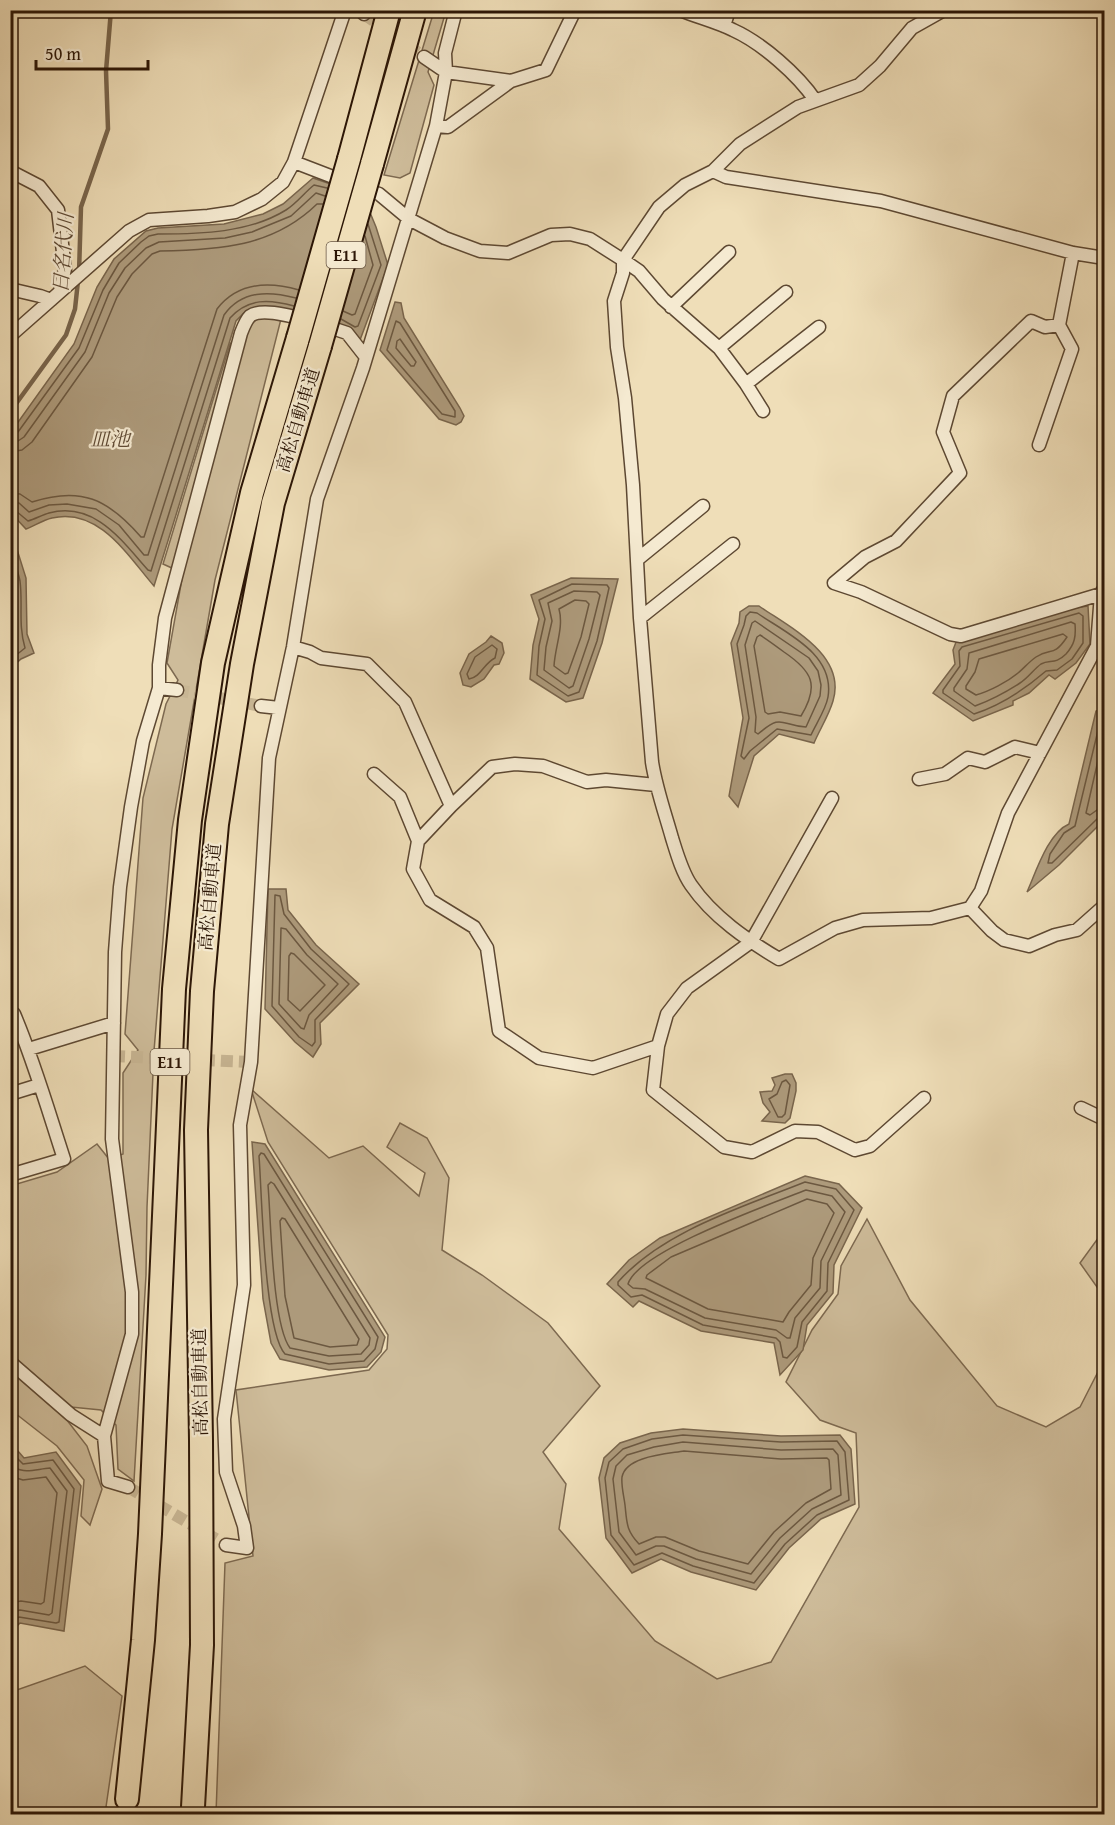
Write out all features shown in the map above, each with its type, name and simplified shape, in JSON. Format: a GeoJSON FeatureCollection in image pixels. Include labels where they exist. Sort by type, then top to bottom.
{"type":"FeatureCollection","features":[{"type":"Feature","properties":{"kind":"highway","name":"高松自動車道"},"geometry":{"type":"LineString","coordinates":[[127,1799],[143,1640],[150,1534],[174,989],[190,820],[213,663],[252,493],[349,159],[389,10]]}},
{"type":"Feature","properties":{"kind":"highway","name":"高松自動車道"},"geometry":{"type":"LineString","coordinates":[[193,1807],[202,1645],[196,1130],[202,992],[217,824],[244,652],[273,503],[415,10]]}},
{"type":"Feature","properties":{"kind":"street"},"geometry":{"type":"LineString","coordinates":[[10,336],[129,231],[149,220],[235,212],[262,199],[283,182],[294,162],[345,10]]}},
{"type":"Feature","properties":{"kind":"street"},"geometry":{"type":"LineString","coordinates":[[226,1545],[247,1548],[244,1526],[226,1472],[224,1419],[244,1285],[240,1125],[250,1062],[269,758],[293,647],[317,498],[363,368],[436,126],[446,72],[445,53],[456,10]]}},
{"type":"Feature","properties":{"kind":"street"},"geometry":{"type":"LineString","coordinates":[[436,126],[448,126],[511,81],[546,69],[576,10]]}},
{"type":"Feature","properties":{"kind":"street"},"geometry":{"type":"LineString","coordinates":[[680,10],[734,30],[760,46],[794,76],[815,100]]}},
{"type":"Feature","properties":{"kind":"street"},"geometry":{"type":"LineString","coordinates":[[724,26],[729,10]]}},
{"type":"Feature","properties":{"kind":"street"},"geometry":{"type":"LineString","coordinates":[[944,10],[912,28],[880,66],[859,85],[798,107],[740,144],[713,171],[685,185],[659,207],[623,260],[623,273],[614,301],[617,347],[627,419],[647,714],[656,785],[678,856],[690,884],[711,909],[751,942],[779,959],[835,928],[863,920],[931,918],[970,909],[981,891],[1008,813],[1097,646],[1103,591],[961,636],[950,634],[861,592],[834,583],[865,557],[896,541],[960,473],[943,432],[953,396],[1031,321],[1045,327],[1059,325]]}},
{"type":"Feature","properties":{"kind":"street"},"geometry":{"type":"LineString","coordinates":[[424,57],[446,72],[511,81]]}},
{"type":"Feature","properties":{"kind":"street"},"geometry":{"type":"LineString","coordinates":[[294,162],[380,194],[409,219],[445,238],[480,251],[508,253],[551,235],[570,234],[590,239],[639,271],[671,307],[719,348],[763,411]]}},
{"type":"Feature","properties":{"kind":"street"},"geometry":{"type":"LineString","coordinates":[[10,171],[39,186],[58,210],[65,269],[60,291]]}},
{"type":"Feature","properties":{"kind":"street"},"geometry":{"type":"LineString","coordinates":[[713,171],[726,177],[881,201],[1073,253],[1104,258]]}},
{"type":"Feature","properties":{"kind":"street"},"geometry":{"type":"LineString","coordinates":[[671,307],[729,252]]}},
{"type":"Feature","properties":{"kind":"street"},"geometry":{"type":"LineString","coordinates":[[1039,445],[1072,349],[1059,325],[1073,253]]}},
{"type":"Feature","properties":{"kind":"street"},"geometry":{"type":"LineString","coordinates":[[10,289],[51,300]]}},
{"type":"Feature","properties":{"kind":"street"},"geometry":{"type":"LineString","coordinates":[[719,348],[786,292]]}},
{"type":"Feature","properties":{"kind":"street"},"geometry":{"type":"LineString","coordinates":[[128,1487],[108,1481],[104,1436],[132,1334],[132,1292],[112,1139],[116,952],[131,807],[142,741],[159,688],[162,637],[173,581],[241,333],[249,317],[262,312],[284,315],[347,333],[365,356]]}},
{"type":"Feature","properties":{"kind":"street"},"geometry":{"type":"LineString","coordinates":[[746,384],[819,327]]}},
{"type":"Feature","properties":{"kind":"street"},"geometry":{"type":"LineString","coordinates":[[638,560],[703,506]]}},
{"type":"Feature","properties":{"kind":"street"},"geometry":{"type":"LineString","coordinates":[[640,618],[733,544]]}},
{"type":"Feature","properties":{"kind":"street"},"geometry":{"type":"LineString","coordinates":[[293,647],[321,658],[367,664],[405,702],[451,806]]}},
{"type":"Feature","properties":{"kind":"street"},"geometry":{"type":"LineString","coordinates":[[159,688],[177,690]]}},
{"type":"Feature","properties":{"kind":"street"},"geometry":{"type":"LineString","coordinates":[[261,706],[279,708]]}},
{"type":"Feature","properties":{"kind":"street"},"geometry":{"type":"LineString","coordinates":[[919,779],[945,774],[968,758],[985,762],[1015,747],[1040,753]]}},
{"type":"Feature","properties":{"kind":"street"},"geometry":{"type":"LineString","coordinates":[[418,841],[492,767],[515,764],[543,766],[587,782],[606,780],[656,785]]}},
{"type":"Feature","properties":{"kind":"street"},"geometry":{"type":"LineString","coordinates":[[374,774],[400,797],[418,841],[413,869],[430,900],[474,927],[487,948],[499,1031],[539,1058],[593,1068],[658,1046]]}},
{"type":"Feature","properties":{"kind":"street"},"geometry":{"type":"LineString","coordinates":[[832,798],[751,942],[687,988],[668,1014],[658,1046],[653,1090],[724,1147],[752,1152],[795,1131],[818,1132],[855,1150],[870,1146],[924,1098]]}},
{"type":"Feature","properties":{"kind":"street"},"geometry":{"type":"LineString","coordinates":[[970,909],[1004,940],[1029,946],[1055,935],[1077,930],[1104,906]]}},
{"type":"Feature","properties":{"kind":"street"},"geometry":{"type":"LineString","coordinates":[[10,1015],[14,1014],[29,1049],[64,1159],[10,1175]]}},
{"type":"Feature","properties":{"kind":"street"},"geometry":{"type":"LineString","coordinates":[[29,1049],[114,1023]]}},
{"type":"Feature","properties":{"kind":"street"},"geometry":{"type":"LineString","coordinates":[[10,1094],[39,1086]]}},
{"type":"Feature","properties":{"kind":"street"},"geometry":{"type":"LineString","coordinates":[[1081,1108],[1104,1119]]}},
{"type":"Feature","properties":{"kind":"street"},"geometry":{"type":"LineString","coordinates":[[10,1362],[71,1415],[104,1436]]}},
{"type":"Feature","properties":{"kind":"shaded area"},"geometry":{"type":"Polygon","coordinates":[[[434,11],[446,11],[428,72],[434,85],[410,173],[400,178],[384,175],[434,11]]]}},
{"type":"Feature","properties":{"kind":"shaded area"},"geometry":{"type":"Polygon","coordinates":[[[258,318],[281,319],[215,580],[172,829],[154,1051],[146,1275],[134,1481],[118,1469],[116,1425],[101,1410],[71,1407],[63,1415],[87,1446],[102,1489],[90,1525],[81,1516],[84,1480],[57,1446],[11,1410],[10,1186],[57,1172],[97,1144],[109,1159],[123,1154],[123,1073],[138,1050],[125,1034],[143,798],[166,704],[178,680],[167,663],[183,573],[163,564],[230,344],[258,318]]]}},
{"type":"Feature","properties":{"kind":"shaded area"},"geometry":{"type":"Polygon","coordinates":[[[251,1089],[329,1158],[363,1146],[419,1196],[425,1173],[387,1147],[400,1123],[427,1138],[449,1178],[442,1250],[482,1275],[548,1323],[600,1386],[543,1452],[566,1484],[559,1529],[655,1641],[717,1679],[771,1662],[859,1507],[856,1433],[820,1420],[786,1382],[812,1330],[838,1294],[841,1266],[867,1219],[910,1300],[997,1406],[1046,1427],[1080,1407],[1104,1360],[1104,1814],[216,1814],[225,1563],[253,1556],[236,1390],[369,1370],[387,1349],[388,1335],[268,1142],[251,1089]]]}},
{"type":"Feature","properties":{"kind":"shaded area"},"geometry":{"type":"Polygon","coordinates":[[[1104,1230],[1104,1297],[1080,1263],[1104,1230]]]}},
{"type":"Feature","properties":{"kind":"shaded area"},"geometry":{"type":"Polygon","coordinates":[[[85,1666],[122,1696],[106,1807],[124,1814],[11,1814],[11,1692],[85,1666]]]}},
{"type":"Feature","properties":{"kind":"water","name":"皿池"},"geometry":{"type":"Polygon","coordinates":[[[313,178],[364,198],[388,265],[360,340],[341,325],[279,308],[259,307],[246,311],[236,321],[154,586],[123,548],[98,527],[84,520],[69,517],[52,518],[26,529],[11,513],[11,432],[74,344],[97,287],[114,259],[146,231],[158,228],[224,224],[263,214],[283,204],[313,178]]]}},
{"type":"Feature","properties":{"kind":"water"},"geometry":{"type":"Polygon","coordinates":[[[395,302],[401,303],[404,318],[464,416],[456,425],[439,419],[380,350],[395,302]]]}},
{"type":"Feature","properties":{"kind":"water"},"geometry":{"type":"Polygon","coordinates":[[[10,536],[14,540],[26,578],[27,634],[34,653],[21,659],[11,668],[10,536]]]}},
{"type":"Feature","properties":{"kind":"water"},"geometry":{"type":"Polygon","coordinates":[[[571,578],[618,579],[602,643],[583,698],[566,702],[530,679],[533,645],[539,619],[531,595],[571,578]]]}},
{"type":"Feature","properties":{"kind":"water"},"geometry":{"type":"Polygon","coordinates":[[[749,606],[759,606],[812,644],[824,656],[832,670],[835,685],[833,701],[814,743],[779,734],[754,756],[738,807],[729,796],[743,718],[731,643],[739,623],[740,612],[749,606]]]}},
{"type":"Feature","properties":{"kind":"water"},"geometry":{"type":"Polygon","coordinates":[[[1088,606],[1090,644],[1076,663],[1055,679],[1049,675],[1029,693],[1013,701],[1013,705],[973,721],[933,693],[955,664],[953,650],[956,642],[1068,609],[1088,606]]]}},
{"type":"Feature","properties":{"kind":"water"},"geometry":{"type":"Polygon","coordinates":[[[491,636],[502,643],[504,653],[499,664],[494,665],[484,679],[471,687],[463,685],[460,673],[469,654],[491,636]]]}},
{"type":"Feature","properties":{"kind":"water"},"geometry":{"type":"Polygon","coordinates":[[[1101,709],[1104,711],[1104,820],[1059,865],[1027,892],[1049,844],[1069,824],[1096,711],[1101,709]]]}},
{"type":"Feature","properties":{"kind":"water"},"geometry":{"type":"Polygon","coordinates":[[[268,889],[286,889],[288,910],[316,945],[359,984],[320,1023],[321,1044],[313,1057],[295,1042],[265,1009],[268,889]]]}},
{"type":"Feature","properties":{"kind":"water"},"geometry":{"type":"Polygon","coordinates":[[[792,1074],[796,1083],[790,1118],[785,1123],[762,1121],[770,1112],[763,1103],[760,1092],[772,1091],[775,1085],[772,1078],[792,1074]]]}},
{"type":"Feature","properties":{"kind":"water"},"geometry":{"type":"Polygon","coordinates":[[[252,1142],[265,1144],[385,1337],[381,1352],[367,1367],[329,1370],[280,1359],[271,1343],[263,1299],[252,1142]]]}},
{"type":"Feature","properties":{"kind":"water"},"geometry":{"type":"Polygon","coordinates":[[[805,1176],[839,1184],[862,1208],[834,1265],[833,1293],[807,1325],[803,1350],[780,1375],[774,1343],[701,1331],[639,1301],[633,1307],[607,1284],[629,1260],[660,1238],[805,1176]]]}},
{"type":"Feature","properties":{"kind":"water"},"geometry":{"type":"Polygon","coordinates":[[[683,1429],[781,1436],[840,1435],[851,1449],[855,1504],[821,1519],[789,1548],[756,1590],[691,1572],[661,1559],[632,1573],[606,1538],[599,1478],[604,1458],[620,1443],[651,1433],[683,1429]]]}},
{"type":"Feature","properties":{"kind":"water"},"geometry":{"type":"Polygon","coordinates":[[[10,1442],[24,1458],[56,1452],[81,1486],[64,1631],[20,1623],[11,1632],[10,1442]]]}},
{"type":"Feature","properties":{"kind":"waterway","name":"日名代川"},"geometry":{"type":"LineString","coordinates":[[79,273],[81,207],[108,129],[106,71],[111,10]]}},
{"type":"Feature","properties":{"kind":"waterway","name":"日名代川"},"geometry":{"type":"LineString","coordinates":[[10,412],[66,335],[75,309],[78,281]]}},
{"type":"Feature","properties":{"kind":"tunnel"},"geometry":{"type":"LineString","coordinates":[[364,14],[424,57]]}},
{"type":"Feature","properties":{"kind":"tunnel"},"geometry":{"type":"LineString","coordinates":[[177,690],[261,706]]}},
{"type":"Feature","properties":{"kind":"tunnel"},"geometry":{"type":"LineString","coordinates":[[113,1056],[251,1062]]}},
{"type":"Feature","properties":{"kind":"tunnel"},"geometry":{"type":"LineString","coordinates":[[128,1487],[226,1545]]}}]}
